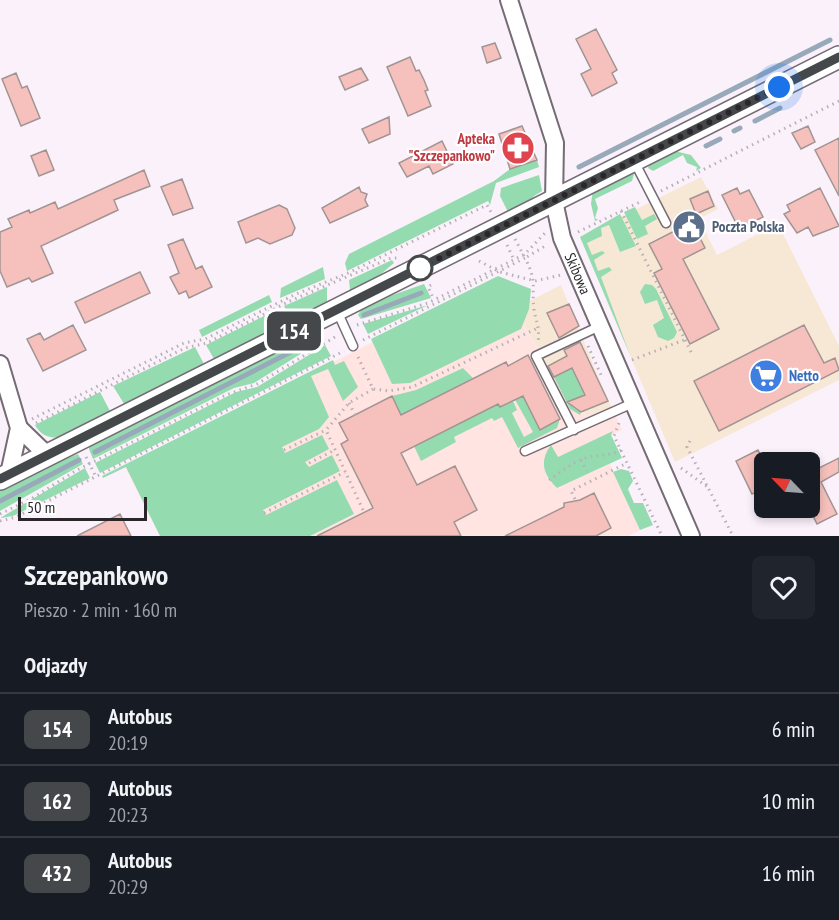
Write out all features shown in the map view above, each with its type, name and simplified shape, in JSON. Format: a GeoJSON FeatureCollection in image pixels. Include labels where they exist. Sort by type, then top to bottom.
{"type":"FeatureCollection","features":[{"type":"Feature","properties":{"kind":"street","name":"Skibowa"},"geometry":{"type":"LineString","coordinates":[[509,0],[555,143],[554,201],[566,233],[593,329],[633,403],[691,536]]}},
{"type":"Feature","properties":{"kind":"street"},"geometry":{"type":"LineString","coordinates":[[5,476],[337,310],[495,220],[554,201],[839,57]]}},
{"type":"Feature","properties":{"kind":"street"},"geometry":{"type":"LineString","coordinates":[[0,364],[19,428],[47,455]]}},
{"type":"Feature","properties":{"kind":"street"},"geometry":{"type":"LineString","coordinates":[[5,476],[19,428]]}},
{"type":"Feature","properties":{"kind":"lane"},"geometry":{"type":"LineString","coordinates":[[634,160],[666,223]]}},
{"type":"Feature","properties":{"kind":"lane"},"geometry":{"type":"LineString","coordinates":[[337,310],[353,346]]}},
{"type":"Feature","properties":{"kind":"lane"},"geometry":{"type":"LineString","coordinates":[[574,430],[536,356],[593,329]]}},
{"type":"Feature","properties":{"kind":"lane"},"geometry":{"type":"LineString","coordinates":[[525,451],[633,403]]}},
{"type":"Feature","properties":{"kind":"path"},"geometry":{"type":"LineString","coordinates":[[0,521],[26,512],[353,346],[525,254],[546,233],[566,233],[621,211],[839,101]]}},
{"type":"Feature","properties":{"kind":"path"},"geometry":{"type":"LineString","coordinates":[[19,428],[184,343],[205,339],[487,205],[514,260]]}},
{"type":"Feature","properties":{"kind":"path"},"geometry":{"type":"LineString","coordinates":[[495,220],[498,206]]}},
{"type":"Feature","properties":{"kind":"path"},"geometry":{"type":"LineString","coordinates":[[621,211],[692,354]]}},
{"type":"Feature","properties":{"kind":"path"},"geometry":{"type":"LineString","coordinates":[[481,215],[495,220]]}},
{"type":"Feature","properties":{"kind":"path"},"geometry":{"type":"LineString","coordinates":[[19,428],[33,424],[185,348],[207,343],[290,301],[391,258],[400,258]]}},
{"type":"Feature","properties":{"kind":"path"},"geometry":{"type":"LineString","coordinates":[[0,514],[31,499],[76,470],[226,395],[257,384],[361,322],[435,302],[525,258],[535,281],[534,310],[540,327],[536,356]]}},
{"type":"Feature","properties":{"kind":"path"},"geometry":{"type":"LineString","coordinates":[[470,266],[480,260],[500,272],[535,281],[563,274]]}},
{"type":"Feature","properties":{"kind":"path"},"geometry":{"type":"LineString","coordinates":[[435,302],[428,287],[438,281]]}},
{"type":"Feature","properties":{"kind":"path"},"geometry":{"type":"LineString","coordinates":[[284,450],[326,430],[350,403],[372,389],[389,391],[412,387],[540,327]]}},
{"type":"Feature","properties":{"kind":"path"},"geometry":{"type":"LineString","coordinates":[[593,329],[587,344],[601,376]]}},
{"type":"Feature","properties":{"kind":"path"},"geometry":{"type":"LineString","coordinates":[[631,360],[684,340]]}},
{"type":"Feature","properties":{"kind":"path"},"geometry":{"type":"LineString","coordinates":[[353,346],[372,389]]}},
{"type":"Feature","properties":{"kind":"path"},"geometry":{"type":"LineString","coordinates":[[350,403],[355,415]]}},
{"type":"Feature","properties":{"kind":"path"},"geometry":{"type":"LineString","coordinates":[[616,411],[620,421],[614,436],[662,536]]}},
{"type":"Feature","properties":{"kind":"path"},"geometry":{"type":"LineString","coordinates":[[326,430],[363,510]]}},
{"type":"Feature","properties":{"kind":"path"},"geometry":{"type":"LineString","coordinates":[[690,441],[687,447],[733,536]]}},
{"type":"Feature","properties":{"kind":"path"},"geometry":{"type":"LineString","coordinates":[[309,463],[335,450]]}},
{"type":"Feature","properties":{"kind":"path"},"geometry":{"type":"LineString","coordinates":[[549,480],[581,460],[611,456],[621,450]]}},
{"type":"Feature","properties":{"kind":"path"},"geometry":{"type":"LineString","coordinates":[[581,460],[587,471]]}},
{"type":"Feature","properties":{"kind":"path"},"geometry":{"type":"LineString","coordinates":[[576,500],[571,490],[627,463]]}},
{"type":"Feature","properties":{"kind":"path"},"geometry":{"type":"LineString","coordinates":[[264,513],[345,472]]}},
{"type":"Feature","properties":{"kind":"shaded area"},"geometry":{"type":"Polygon","coordinates":[[[701,177],[718,209],[699,219],[717,255],[778,224],[839,346],[839,380],[675,462],[580,237],[701,177]]]}},
{"type":"Feature","properties":{"kind":"shaded area"},"geometry":{"type":"Polygon","coordinates":[[[496,280],[574,409],[588,415],[612,408],[622,430],[544,467],[548,479],[557,488],[610,464],[640,530],[629,536],[160,536],[125,467],[496,280]]]}},
{"type":"Feature","properties":{"kind":"shaded area"},"geometry":{"type":"Polygon","coordinates":[[[561,285],[612,408],[588,415],[574,409],[514,309],[561,285]]]}},
{"type":"Feature","properties":{"kind":"green space"},"geometry":{"type":"Polygon","coordinates":[[[671,150],[691,155],[701,168],[696,171],[697,167],[687,163],[683,155],[653,171],[648,168],[651,161],[671,150]]]}},
{"type":"Feature","properties":{"kind":"green space"},"geometry":{"type":"Polygon","coordinates":[[[537,160],[539,167],[496,183],[490,205],[488,201],[347,271],[345,263],[349,254],[494,181],[510,169],[537,160]]]}},
{"type":"Feature","properties":{"kind":"green space"},"geometry":{"type":"Polygon","coordinates":[[[626,173],[634,174],[632,181],[595,199],[598,208],[595,218],[598,220],[595,221],[591,204],[593,189],[626,173]]]}},
{"type":"Feature","properties":{"kind":"green space"},"geometry":{"type":"Polygon","coordinates":[[[539,175],[542,191],[528,204],[509,214],[500,196],[501,188],[539,175]]]}},
{"type":"Feature","properties":{"kind":"green space"},"geometry":{"type":"Polygon","coordinates":[[[635,207],[642,220],[654,214],[657,219],[645,226],[648,234],[637,239],[624,212],[635,207]]]}},
{"type":"Feature","properties":{"kind":"green space"},"geometry":{"type":"Polygon","coordinates":[[[620,214],[636,246],[620,252],[609,225],[601,228],[602,236],[587,243],[592,255],[602,251],[605,253],[594,260],[598,271],[609,267],[612,270],[601,277],[630,355],[580,237],[620,214]]]}},
{"type":"Feature","properties":{"kind":"green space"},"geometry":{"type":"Polygon","coordinates":[[[392,260],[394,263],[369,284],[353,292],[350,290],[349,280],[392,260]]]}},
{"type":"Feature","properties":{"kind":"green space"},"geometry":{"type":"Polygon","coordinates":[[[323,267],[325,279],[280,298],[281,288],[323,267]]]}},
{"type":"Feature","properties":{"kind":"green space"},"geometry":{"type":"Polygon","coordinates":[[[498,276],[531,289],[529,309],[521,329],[410,383],[392,384],[371,339],[498,276]]]}},
{"type":"Feature","properties":{"kind":"green space"},"geometry":{"type":"Polygon","coordinates":[[[424,284],[431,298],[361,319],[358,315],[364,305],[424,284]]]}},
{"type":"Feature","properties":{"kind":"green space"},"geometry":{"type":"Polygon","coordinates":[[[645,284],[652,285],[656,289],[677,332],[674,338],[668,341],[658,337],[653,325],[664,318],[657,300],[645,304],[640,292],[645,284]]]}},
{"type":"Feature","properties":{"kind":"green space"},"geometry":{"type":"Polygon","coordinates":[[[327,287],[327,305],[295,322],[291,320],[284,306],[327,287]]]}},
{"type":"Feature","properties":{"kind":"green space"},"geometry":{"type":"Polygon","coordinates":[[[269,295],[272,302],[202,337],[199,330],[269,295]]]}},
{"type":"Feature","properties":{"kind":"green space"},"geometry":{"type":"Polygon","coordinates":[[[428,305],[368,334],[363,324],[428,305]]]}},
{"type":"Feature","properties":{"kind":"green space"},"geometry":{"type":"Polygon","coordinates":[[[276,310],[283,324],[282,328],[217,360],[214,359],[206,345],[276,310]]]}},
{"type":"Feature","properties":{"kind":"green space"},"geometry":{"type":"Polygon","coordinates":[[[312,331],[320,334],[323,340],[254,383],[234,388],[93,459],[89,449],[90,443],[312,331]]]}},
{"type":"Feature","properties":{"kind":"green space"},"geometry":{"type":"Polygon","coordinates":[[[325,345],[331,356],[100,473],[95,463],[236,392],[257,387],[325,345]]]}},
{"type":"Feature","properties":{"kind":"green space"},"geometry":{"type":"Polygon","coordinates":[[[195,347],[204,364],[202,368],[126,407],[113,386],[195,347]]]}},
{"type":"Feature","properties":{"kind":"green space"},"geometry":{"type":"Polygon","coordinates":[[[333,360],[335,365],[344,361],[358,387],[343,401],[328,369],[311,376],[329,417],[319,429],[282,447],[285,453],[322,435],[329,449],[305,462],[309,467],[332,455],[340,471],[263,510],[266,515],[337,480],[354,514],[310,536],[160,536],[126,467],[103,478],[102,476],[333,360]]]}},
{"type":"Feature","properties":{"kind":"green space"},"geometry":{"type":"Polygon","coordinates":[[[551,364],[557,376],[572,368],[585,395],[571,401],[574,408],[581,412],[580,415],[570,409],[551,371],[551,364]]]}},
{"type":"Feature","properties":{"kind":"green space"},"geometry":{"type":"Polygon","coordinates":[[[463,368],[473,378],[401,415],[392,396],[416,390],[463,368]]]}},
{"type":"Feature","properties":{"kind":"green space"},"geometry":{"type":"Polygon","coordinates":[[[100,392],[110,411],[109,415],[81,430],[70,435],[50,437],[42,433],[35,425],[100,392]]]}},
{"type":"Feature","properties":{"kind":"green space"},"geometry":{"type":"Polygon","coordinates":[[[521,392],[540,429],[560,419],[557,428],[518,448],[502,417],[494,421],[492,418],[454,437],[456,442],[421,461],[414,446],[498,404],[500,407],[513,401],[517,410],[512,413],[524,437],[533,432],[513,396],[521,392]]]}},
{"type":"Feature","properties":{"kind":"green space"},"geometry":{"type":"Polygon","coordinates":[[[613,431],[611,435],[622,458],[557,488],[548,478],[544,462],[551,445],[558,457],[613,431]]]}},
{"type":"Feature","properties":{"kind":"green space"},"geometry":{"type":"Polygon","coordinates":[[[78,454],[83,464],[0,511],[0,488],[57,459],[59,461],[78,454]]]}},
{"type":"Feature","properties":{"kind":"green space"},"geometry":{"type":"Polygon","coordinates":[[[85,468],[90,478],[13,516],[0,518],[85,468]]]}},
{"type":"Feature","properties":{"kind":"green space"},"geometry":{"type":"Polygon","coordinates":[[[621,469],[629,471],[633,481],[628,489],[634,503],[643,503],[653,525],[640,530],[613,472],[621,469]]]}},
{"type":"Feature","properties":{"kind":"building"},"geometry":{"type":"Polygon","coordinates":[[[596,29],[617,70],[612,73],[617,83],[592,96],[581,74],[591,69],[576,39],[596,29]]]}},
{"type":"Feature","properties":{"kind":"building"},"geometry":{"type":"Polygon","coordinates":[[[495,43],[501,58],[487,63],[482,47],[495,43]]]}},
{"type":"Feature","properties":{"kind":"building"},"geometry":{"type":"Polygon","coordinates":[[[410,57],[416,71],[419,70],[424,80],[428,90],[425,91],[431,106],[408,116],[387,67],[410,57]]]}},
{"type":"Feature","properties":{"kind":"building"},"geometry":{"type":"Polygon","coordinates":[[[361,68],[368,80],[345,90],[339,77],[361,68]]]}},
{"type":"Feature","properties":{"kind":"building"},"geometry":{"type":"Polygon","coordinates":[[[16,73],[22,88],[27,86],[40,118],[21,126],[2,79],[16,73]]]}},
{"type":"Feature","properties":{"kind":"building"},"geometry":{"type":"Polygon","coordinates":[[[389,117],[390,134],[369,143],[362,129],[389,117]]]}},
{"type":"Feature","properties":{"kind":"building","name":"Apteka \"Szczepankowo\""},"geometry":{"type":"Polygon","coordinates":[[[522,126],[537,160],[510,169],[499,134],[522,126]]]}},
{"type":"Feature","properties":{"kind":"building"},"geometry":{"type":"Polygon","coordinates":[[[808,126],[815,142],[801,149],[792,133],[808,126]]]}},
{"type":"Feature","properties":{"kind":"building"},"geometry":{"type":"Polygon","coordinates":[[[839,138],[839,196],[815,150],[839,138]]]}},
{"type":"Feature","properties":{"kind":"building"},"geometry":{"type":"Polygon","coordinates":[[[442,141],[453,164],[433,174],[429,166],[407,177],[399,163],[442,141]]]}},
{"type":"Feature","properties":{"kind":"building"},"geometry":{"type":"Polygon","coordinates":[[[46,150],[54,170],[39,176],[31,156],[46,150]]]}},
{"type":"Feature","properties":{"kind":"building"},"geometry":{"type":"Polygon","coordinates":[[[144,170],[150,186],[114,200],[118,210],[41,246],[53,273],[32,282],[29,278],[7,287],[0,271],[0,232],[12,227],[8,219],[29,210],[30,213],[55,202],[58,209],[144,170]]]}},
{"type":"Feature","properties":{"kind":"building"},"geometry":{"type":"Polygon","coordinates":[[[182,179],[193,208],[173,215],[161,187],[182,179]]]}},
{"type":"Feature","properties":{"kind":"building"},"geometry":{"type":"Polygon","coordinates":[[[359,187],[361,192],[367,194],[365,200],[368,206],[330,223],[322,208],[359,187]]]}},
{"type":"Feature","properties":{"kind":"building"},"geometry":{"type":"Polygon","coordinates":[[[737,188],[740,194],[749,190],[763,217],[739,229],[722,195],[737,188]]]}},
{"type":"Feature","properties":{"kind":"building"},"geometry":{"type":"Polygon","coordinates":[[[820,188],[839,226],[813,236],[808,227],[797,233],[784,214],[790,211],[787,205],[820,188]]]}},
{"type":"Feature","properties":{"kind":"building"},"geometry":{"type":"Polygon","coordinates":[[[708,191],[714,206],[696,214],[690,199],[708,191]]]}},
{"type":"Feature","properties":{"kind":"building"},"geometry":{"type":"Polygon","coordinates":[[[279,205],[287,209],[295,228],[292,235],[270,244],[258,238],[246,243],[238,222],[279,205]]]}},
{"type":"Feature","properties":{"kind":"building"},"geometry":{"type":"Polygon","coordinates":[[[692,222],[705,248],[683,259],[719,329],[690,344],[654,273],[662,269],[649,244],[692,222]]]}},
{"type":"Feature","properties":{"kind":"building"},"geometry":{"type":"Polygon","coordinates":[[[183,239],[196,269],[202,266],[212,287],[189,298],[186,291],[179,294],[170,277],[179,273],[168,245],[183,239]]]}},
{"type":"Feature","properties":{"kind":"building"},"geometry":{"type":"Polygon","coordinates":[[[140,272],[150,293],[85,323],[75,302],[140,272]]]}},
{"type":"Feature","properties":{"kind":"building"},"geometry":{"type":"Polygon","coordinates":[[[569,304],[579,326],[559,338],[547,313],[569,304]]]}},
{"type":"Feature","properties":{"kind":"building"},"geometry":{"type":"Polygon","coordinates":[[[73,325],[86,350],[43,371],[27,339],[40,333],[44,340],[73,325]]]}},
{"type":"Feature","properties":{"kind":"building","name":"Netto"},"geometry":{"type":"Polygon","coordinates":[[[804,325],[824,363],[835,358],[839,370],[719,431],[694,381],[804,325]]]}},
{"type":"Feature","properties":{"kind":"building"},"geometry":{"type":"Polygon","coordinates":[[[580,342],[608,401],[581,412],[567,402],[585,395],[572,368],[554,377],[548,366],[567,356],[564,350],[580,342]]]}},
{"type":"Feature","properties":{"kind":"building"},"geometry":{"type":"Polygon","coordinates":[[[528,355],[560,419],[540,430],[523,396],[500,407],[498,404],[401,453],[417,485],[455,466],[477,510],[454,522],[461,536],[317,536],[373,508],[341,444],[348,440],[339,423],[392,396],[401,415],[506,362],[508,366],[528,355]]]}},
{"type":"Feature","properties":{"kind":"building"},"geometry":{"type":"Polygon","coordinates":[[[754,452],[754,493],[752,494],[736,461],[754,452]]]}},
{"type":"Feature","properties":{"kind":"building"},"geometry":{"type":"Polygon","coordinates":[[[839,458],[839,472],[821,482],[837,514],[817,524],[814,518],[820,518],[820,468],[839,458]]]}},
{"type":"Feature","properties":{"kind":"building"},"geometry":{"type":"Polygon","coordinates":[[[594,493],[611,528],[596,536],[505,536],[564,507],[564,503],[580,500],[594,493]]]}},
{"type":"Feature","properties":{"kind":"building"},"geometry":{"type":"Polygon","coordinates":[[[120,514],[131,536],[77,536],[120,514]]]}},
{"type":"Feature","properties":{"kind":"waterway"},"geometry":{"type":"LineString","coordinates":[[579,167],[830,40]]}},
{"type":"Feature","properties":{"kind":"waterway"},"geometry":{"type":"LineString","coordinates":[[755,121],[780,108]]}},
{"type":"Feature","properties":{"kind":"waterway"},"geometry":{"type":"LineString","coordinates":[[734,131],[740,128]]}},
{"type":"Feature","properties":{"kind":"waterway"},"geometry":{"type":"LineString","coordinates":[[706,146],[720,139]]}},
{"type":"Feature","properties":{"kind":"waterway"},"geometry":{"type":"LineString","coordinates":[[364,315],[421,293]]}},
{"type":"Feature","properties":{"kind":"waterway"},"geometry":{"type":"LineString","coordinates":[[95,452],[318,338]]}},
{"type":"Feature","properties":{"kind":"waterway"},"geometry":{"type":"LineString","coordinates":[[0,501],[79,460]]}},
{"type":"Feature","properties":{"kind":"bus line","name":"154"},"geometry":{"type":"LineString","coordinates":[[0,479],[839,57]]}},
{"type":"Feature","properties":{"kind":"place","name":"Apteka \"Szczepankowo\""},"geometry":{"type":"Point","coordinates":[518,148]}},
{"type":"Feature","properties":{"kind":"place","name":"Poczta Polska"},"geometry":{"type":"Point","coordinates":[689,227]}},
{"type":"Feature","properties":{"kind":"place","name":"Netto"},"geometry":{"type":"Point","coordinates":[766,376]}},
{"type":"Feature","properties":{"kind":"route"},"geometry":{"type":"LineString","coordinates":[[420,268],[779,87]]}}]}
